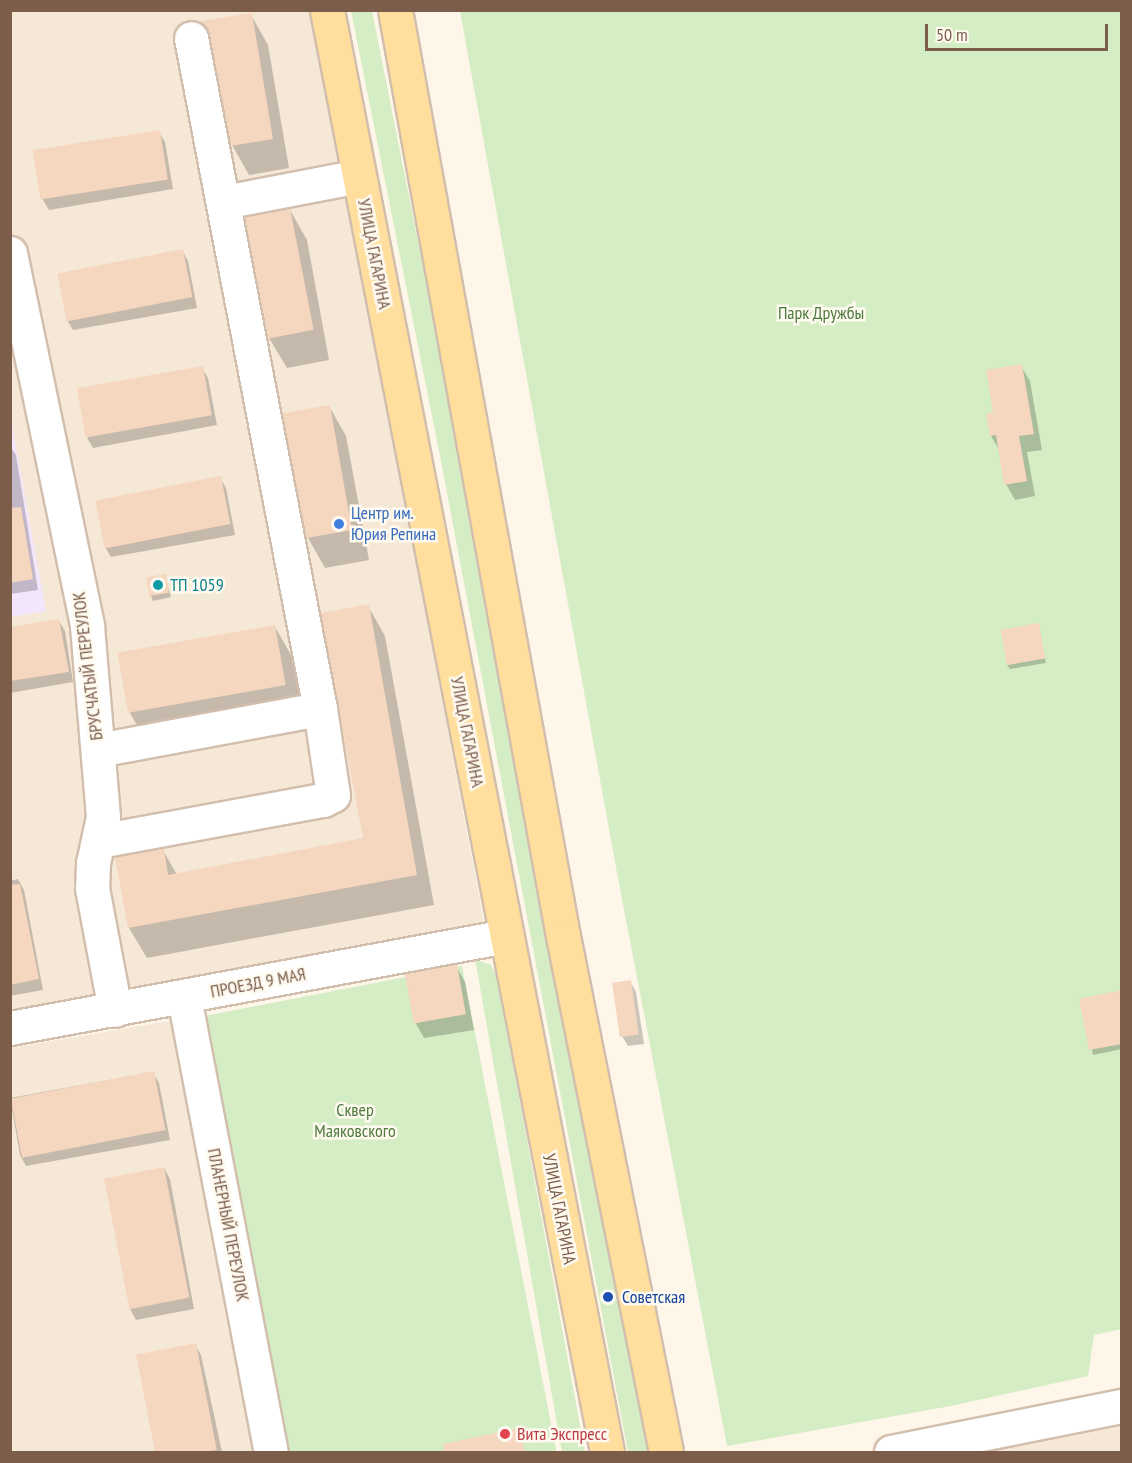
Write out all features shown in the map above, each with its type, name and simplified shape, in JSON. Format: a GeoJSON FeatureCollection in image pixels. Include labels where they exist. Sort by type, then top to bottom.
{"type":"FeatureCollection","features":[{"type":"Feature","properties":{"kind":"main road","name":"УЛИЦА ГАГАРИНА"},"geometry":{"type":"LineString","coordinates":[[327,10],[607,1452]]}},
{"type":"Feature","properties":{"kind":"main road"},"geometry":{"type":"LineString","coordinates":[[394,10],[562,936],[666,1452]]}},
{"type":"Feature","properties":{"kind":"street"},"geometry":{"type":"LineString","coordinates":[[99,841],[323,800],[333,795],[320,709],[191,38]]}},
{"type":"Feature","properties":{"kind":"street"},"geometry":{"type":"LineString","coordinates":[[224,202],[359,176]]}},
{"type":"Feature","properties":{"kind":"street","name":"БРУСЧАТЫЙ ПЕРЕУЛОК"},"geometry":{"type":"LineString","coordinates":[[10,253],[87,626],[103,817],[92,878],[93,902],[115,1010]]}},
{"type":"Feature","properties":{"kind":"street"},"geometry":{"type":"LineString","coordinates":[[98,750],[320,709]]}},
{"type":"Feature","properties":{"kind":"street","name":"ПРОЕЗД 9 МАЯ"},"geometry":{"type":"LineString","coordinates":[[10,1028],[506,936]]}},
{"type":"Feature","properties":{"kind":"street","name":"ПЛАНЕРНЫЙ ПЕРЕУЛОК"},"geometry":{"type":"LineString","coordinates":[[184,997],[271,1452]]}},
{"type":"Feature","properties":{"kind":"street"},"geometry":{"type":"LineString","coordinates":[[892,1452],[1122,1406]]}},
{"type":"Feature","properties":{"kind":"shaded area"},"geometry":{"type":"Polygon","coordinates":[[[11,11],[311,11],[485,927],[11,1011],[11,11]]]}},
{"type":"Feature","properties":{"kind":"shaded area"},"geometry":{"type":"Polygon","coordinates":[[[10,414],[46,611],[11,617],[10,617],[10,414]]]}},
{"type":"Feature","properties":{"kind":"shaded area"},"geometry":{"type":"Polygon","coordinates":[[[174,1020],[255,1452],[11,1452],[11,1048],[174,1020]]]}},
{"type":"Feature","properties":{"kind":"shaded area"},"geometry":{"type":"Polygon","coordinates":[[[1121,1422],[1121,1452],[965,1452],[1121,1422]]]}},
{"type":"Feature","properties":{"kind":"green space"},"geometry":{"type":"Polygon","coordinates":[[[351,11],[372,11],[461,457],[649,1452],[628,1452],[441,461],[351,11]]]}},
{"type":"Feature","properties":{"kind":"green space","name":"Парк Дружбы"},"geometry":{"type":"Polygon","coordinates":[[[460,11],[1121,11],[1122,1329],[1094,1335],[1088,1376],[951,1406],[727,1446],[617,873],[460,11]]]}},
{"type":"Feature","properties":{"kind":"green space"},"geometry":{"type":"Polygon","coordinates":[[[475,959],[491,965],[497,978],[585,1452],[562,1452],[475,959]]]}},
{"type":"Feature","properties":{"kind":"green space","name":"Сквер Маяковского"},"geometry":{"type":"Polygon","coordinates":[[[462,966],[556,1451],[282,1452],[198,1017],[462,966]]]}},
{"type":"Feature","properties":{"kind":"building"},"geometry":{"type":"Polygon","coordinates":[[[252,13],[273,139],[231,146],[209,34],[200,21],[252,13]]]}},
{"type":"Feature","properties":{"kind":"building"},"geometry":{"type":"Polygon","coordinates":[[[160,130],[168,179],[40,200],[33,150],[160,130]]]}},
{"type":"Feature","properties":{"kind":"building"},"geometry":{"type":"Polygon","coordinates":[[[290,208],[314,330],[269,338],[245,217],[290,208]]]}},
{"type":"Feature","properties":{"kind":"building"},"geometry":{"type":"Polygon","coordinates":[[[183,249],[192,297],[67,322],[57,273],[183,249]]]}},
{"type":"Feature","properties":{"kind":"building"},"geometry":{"type":"Polygon","coordinates":[[[1022,364],[1034,434],[1019,436],[1027,481],[1004,485],[996,435],[990,436],[986,414],[993,412],[986,370],[1022,364]]]}},
{"type":"Feature","properties":{"kind":"building"},"geometry":{"type":"Polygon","coordinates":[[[203,366],[212,415],[86,437],[77,388],[203,366]]]}},
{"type":"Feature","properties":{"kind":"building"},"geometry":{"type":"Polygon","coordinates":[[[330,405],[352,530],[304,539],[282,414],[330,405]]]}},
{"type":"Feature","properties":{"kind":"building"},"geometry":{"type":"Polygon","coordinates":[[[221,476],[230,524],[105,549],[95,500],[221,476]]]}},
{"type":"Feature","properties":{"kind":"building"},"geometry":{"type":"Polygon","coordinates":[[[21,507],[33,579],[10,583],[10,508],[21,507]]]}},
{"type":"Feature","properties":{"kind":"building","name":"ТП 1059"},"geometry":{"type":"Polygon","coordinates":[[[166,574],[169,593],[149,596],[146,577],[166,574]]]}},
{"type":"Feature","properties":{"kind":"building"},"geometry":{"type":"Polygon","coordinates":[[[369,604],[417,875],[128,928],[115,857],[164,848],[168,875],[363,838],[321,613],[369,604]]]}},
{"type":"Feature","properties":{"kind":"building"},"geometry":{"type":"Polygon","coordinates":[[[59,619],[69,672],[10,681],[10,627],[59,619]]]}},
{"type":"Feature","properties":{"kind":"building"},"geometry":{"type":"Polygon","coordinates":[[[1039,623],[1045,658],[1007,665],[1001,630],[1039,623]]]}},
{"type":"Feature","properties":{"kind":"building"},"geometry":{"type":"Polygon","coordinates":[[[275,625],[286,685],[128,713],[117,653],[275,625]]]}},
{"type":"Feature","properties":{"kind":"building"},"geometry":{"type":"Polygon","coordinates":[[[20,884],[39,979],[10,985],[10,885],[20,884]]]}},
{"type":"Feature","properties":{"kind":"building"},"geometry":{"type":"Polygon","coordinates":[[[457,964],[466,1014],[414,1023],[405,973],[457,964]]]}},
{"type":"Feature","properties":{"kind":"building"},"geometry":{"type":"Polygon","coordinates":[[[631,980],[639,1034],[620,1037],[612,983],[631,980]]]}},
{"type":"Feature","properties":{"kind":"building"},"geometry":{"type":"Polygon","coordinates":[[[1122,990],[1122,1044],[1089,1050],[1079,999],[1122,990]]]}},
{"type":"Feature","properties":{"kind":"building"},"geometry":{"type":"Polygon","coordinates":[[[154,1071],[165,1130],[22,1158],[11,1099],[154,1071]]]}},
{"type":"Feature","properties":{"kind":"building"},"geometry":{"type":"Polygon","coordinates":[[[164,1167],[189,1298],[129,1309],[104,1179],[164,1167]]]}},
{"type":"Feature","properties":{"kind":"building"},"geometry":{"type":"Polygon","coordinates":[[[196,1343],[217,1450],[155,1452],[136,1355],[196,1343]]]}},
{"type":"Feature","properties":{"kind":"building","name":"Вита Экспресс"},"geometry":{"type":"Polygon","coordinates":[[[519,1428],[525,1452],[444,1452],[443,1444],[519,1428]]]}},
{"type":"Feature","properties":{"kind":"place","name":"Центр им. Юрия Репина"},"geometry":{"type":"Point","coordinates":[339,524]}},
{"type":"Feature","properties":{"kind":"place","name":"ТП 1059"},"geometry":{"type":"Point","coordinates":[158,585]}},
{"type":"Feature","properties":{"kind":"place","name":"Советская"},"geometry":{"type":"Point","coordinates":[608,1297]}},
{"type":"Feature","properties":{"kind":"place","name":"Вита Экспресс"},"geometry":{"type":"Point","coordinates":[505,1434]}}]}
